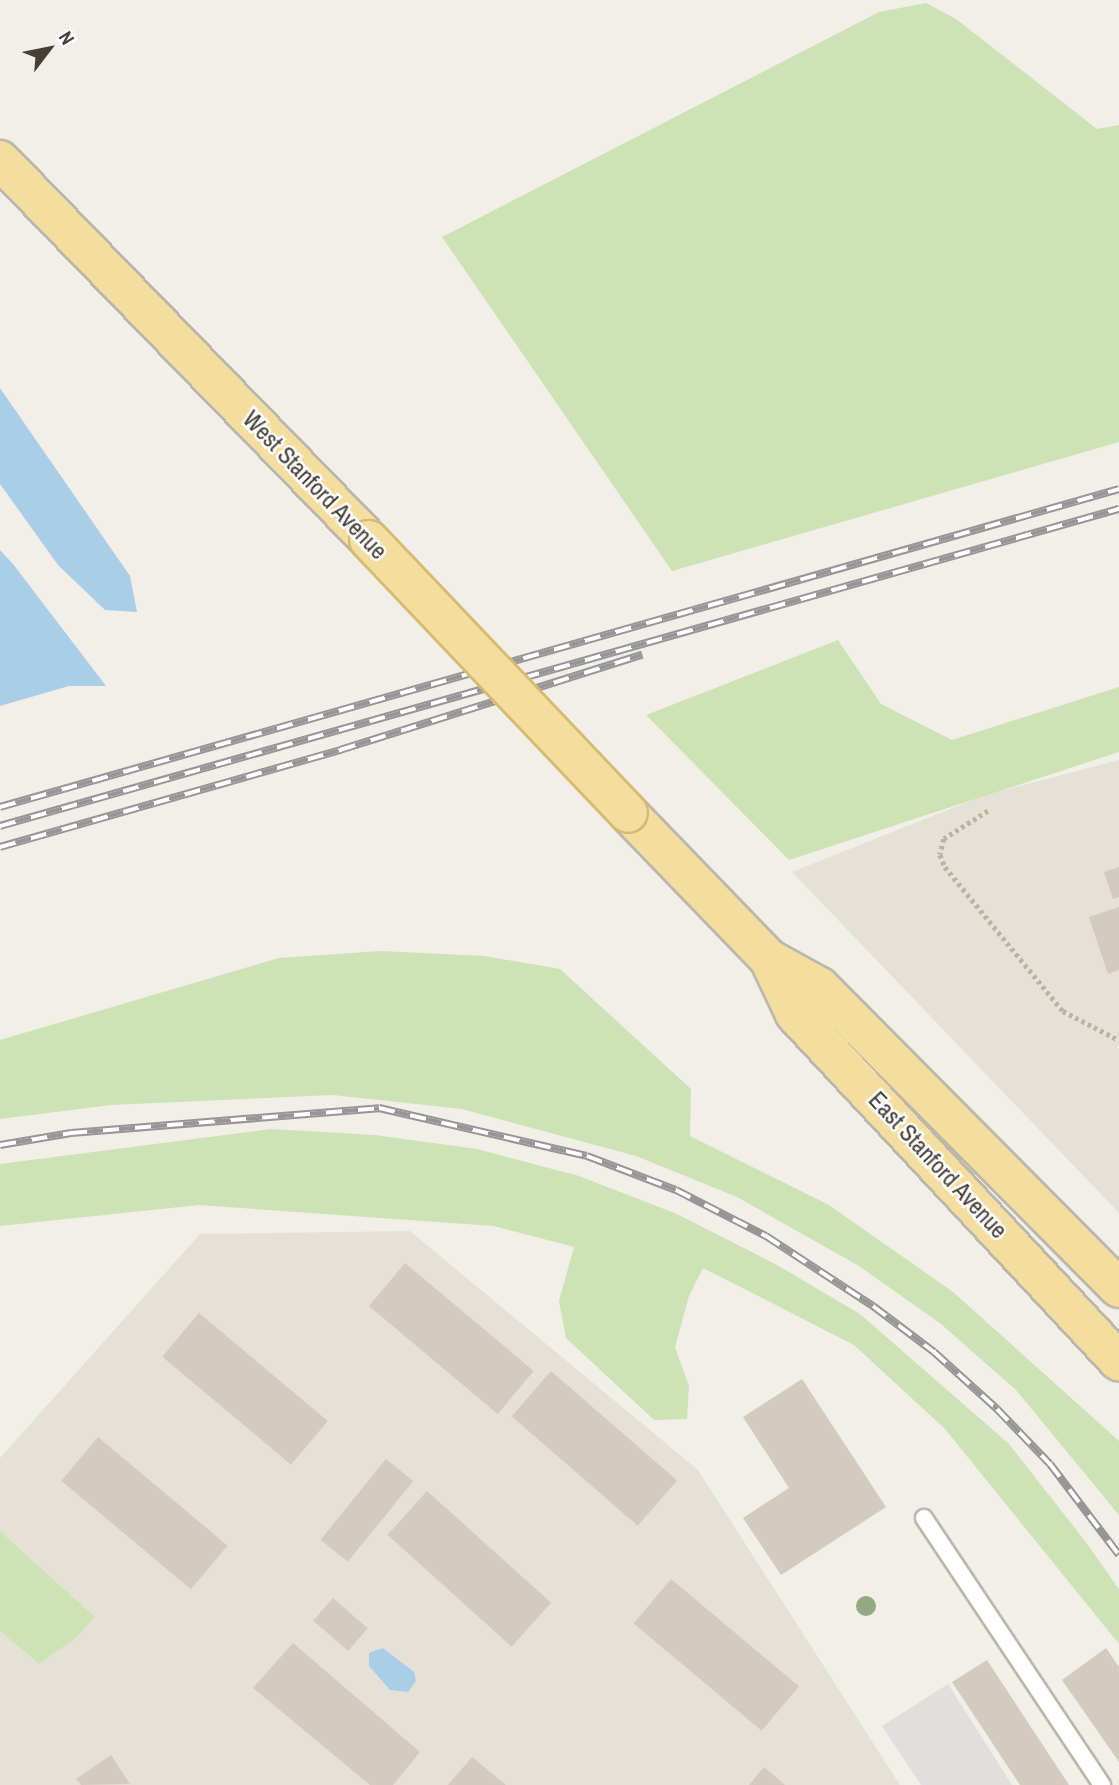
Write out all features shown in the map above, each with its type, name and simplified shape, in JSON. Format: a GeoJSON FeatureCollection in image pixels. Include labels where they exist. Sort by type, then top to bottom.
{"type":"FeatureCollection","features":[{"type":"Feature","properties":{"kind":"main road","name":"West Stanford Avenue"},"geometry":{"type":"LineString","coordinates":[[0,160],[369,540],[628,813]]}},
{"type":"Feature","properties":{"kind":"main road","name":"East Stanford Avenue"},"geometry":{"type":"LineString","coordinates":[[628,813],[769,959],[820,987],[1119,1288]]}},
{"type":"Feature","properties":{"kind":"main road","name":"East Stanford Avenue"},"geometry":{"type":"LineString","coordinates":[[769,959],[795,1014],[1119,1362]]}},
{"type":"Feature","properties":{"kind":"lane"},"geometry":{"type":"LineString","coordinates":[[924,1518],[1102,1785]]}},
{"type":"Feature","properties":{"kind":"path"},"geometry":{"type":"LineString","coordinates":[[988,811],[944,839],[940,855],[945,867],[1063,1011],[1119,1040]]}},
{"type":"Feature","properties":{"kind":"shaded area"},"geometry":{"type":"Polygon","coordinates":[[[1119,760],[1119,1213],[792,872],[985,795],[1119,760]]]}},
{"type":"Feature","properties":{"kind":"shaded area"},"geometry":{"type":"Polygon","coordinates":[[[410,1231],[698,1470],[900,1785],[0,1785],[0,1631],[39,1664],[76,1638],[95,1617],[0,1531],[0,1458],[200,1234],[410,1231]]]}},
{"type":"Feature","properties":{"kind":"shaded area"},"geometry":{"type":"Polygon","coordinates":[[[948,1684],[1012,1785],[921,1785],[882,1726],[948,1684]]]}},
{"type":"Feature","properties":{"kind":"green space"},"geometry":{"type":"Polygon","coordinates":[[[926,3],[956,19],[1097,129],[1119,125],[1119,442],[672,571],[442,237],[879,12],[926,3]]]}},
{"type":"Feature","properties":{"kind":"green space"},"geometry":{"type":"Polygon","coordinates":[[[838,640],[881,704],[952,740],[1119,687],[1119,752],[789,860],[646,715],[838,640]]]}},
{"type":"Feature","properties":{"kind":"green space"},"geometry":{"type":"Polygon","coordinates":[[[380,951],[484,956],[560,969],[691,1089],[690,1136],[829,1205],[953,1292],[1119,1441],[1119,1515],[1016,1390],[941,1324],[859,1266],[737,1197],[636,1156],[462,1109],[333,1095],[111,1105],[0,1119],[0,1040],[279,958],[380,951]]]}},
{"type":"Feature","properties":{"kind":"green space"},"geometry":{"type":"Polygon","coordinates":[[[271,1129],[375,1135],[477,1149],[579,1176],[677,1214],[777,1265],[860,1314],[1009,1444],[1119,1589],[1119,1644],[945,1429],[854,1345],[703,1268],[689,1296],[675,1347],[689,1386],[687,1419],[654,1420],[566,1338],[559,1301],[574,1247],[494,1226],[199,1205],[0,1226],[0,1164],[271,1129]]]}},
{"type":"Feature","properties":{"kind":"green space"},"geometry":{"type":"Polygon","coordinates":[[[0,1531],[95,1617],[76,1638],[39,1664],[0,1631],[0,1531]]]}},
{"type":"Feature","properties":{"kind":"water"},"geometry":{"type":"Polygon","coordinates":[[[0,388],[130,576],[137,612],[105,610],[58,565],[0,484],[0,388]]]}},
{"type":"Feature","properties":{"kind":"water"},"geometry":{"type":"Polygon","coordinates":[[[0,550],[106,686],[69,686],[0,706],[0,550]]]}},
{"type":"Feature","properties":{"kind":"water"},"geometry":{"type":"Polygon","coordinates":[[[383,1648],[414,1672],[416,1681],[408,1692],[390,1690],[369,1666],[369,1653],[383,1648]]]}},
{"type":"Feature","properties":{"kind":"building"},"geometry":{"type":"Polygon","coordinates":[[[1119,867],[1119,897],[1113,899],[1104,872],[1119,867]]]}},
{"type":"Feature","properties":{"kind":"building"},"geometry":{"type":"Polygon","coordinates":[[[1119,907],[1119,970],[1108,974],[1089,917],[1119,907]]]}},
{"type":"Feature","properties":{"kind":"building"},"geometry":{"type":"Polygon","coordinates":[[[405,1263],[534,1371],[498,1414],[369,1306],[405,1263]]]}},
{"type":"Feature","properties":{"kind":"building"},"geometry":{"type":"Polygon","coordinates":[[[199,1313],[328,1421],[291,1465],[162,1357],[199,1313]]]}},
{"type":"Feature","properties":{"kind":"building"},"geometry":{"type":"Polygon","coordinates":[[[551,1371],[677,1481],[638,1526],[512,1416],[551,1371]]]}},
{"type":"Feature","properties":{"kind":"building"},"geometry":{"type":"Polygon","coordinates":[[[802,1379],[886,1507],[781,1575],[743,1518],[789,1488],[743,1417],[802,1379]]]}},
{"type":"Feature","properties":{"kind":"building"},"geometry":{"type":"Polygon","coordinates":[[[98,1437],[227,1546],[191,1589],[61,1481],[98,1437]]]}},
{"type":"Feature","properties":{"kind":"building"},"geometry":{"type":"Polygon","coordinates":[[[386,1459],[413,1481],[348,1562],[321,1540],[386,1459]]]}},
{"type":"Feature","properties":{"kind":"building"},"geometry":{"type":"Polygon","coordinates":[[[427,1491],[551,1603],[512,1647],[388,1535],[427,1491]]]}},
{"type":"Feature","properties":{"kind":"building"},"geometry":{"type":"Polygon","coordinates":[[[671,1579],[799,1686],[762,1731],[634,1623],[671,1579]]]}},
{"type":"Feature","properties":{"kind":"building"},"geometry":{"type":"Polygon","coordinates":[[[333,1598],[368,1628],[348,1651],[313,1621],[333,1598]]]}},
{"type":"Feature","properties":{"kind":"building"},"geometry":{"type":"Polygon","coordinates":[[[293,1643],[420,1752],[393,1785],[370,1785],[253,1688],[293,1643]]]}},
{"type":"Feature","properties":{"kind":"building"},"geometry":{"type":"Polygon","coordinates":[[[1106,1648],[1119,1667],[1119,1762],[1062,1680],[1106,1648]]]}},
{"type":"Feature","properties":{"kind":"building"},"geometry":{"type":"Polygon","coordinates":[[[987,1660],[1069,1785],[1020,1785],[952,1682],[987,1660]]]}},
{"type":"Feature","properties":{"kind":"building"},"geometry":{"type":"Polygon","coordinates":[[[111,1755],[130,1784],[81,1785],[76,1779],[111,1755]]]}},
{"type":"Feature","properties":{"kind":"building"},"geometry":{"type":"Polygon","coordinates":[[[472,1757],[506,1785],[448,1785],[472,1757]]]}},
{"type":"Feature","properties":{"kind":"building"},"geometry":{"type":"Polygon","coordinates":[[[764,1767],[785,1785],[749,1785],[764,1767]]]}},
{"type":"Feature","properties":{"kind":"railway"},"geometry":{"type":"LineString","coordinates":[[0,807],[1119,489]]}},
{"type":"Feature","properties":{"kind":"railway"},"geometry":{"type":"LineString","coordinates":[[0,826],[1119,509]]}},
{"type":"Feature","properties":{"kind":"railway"},"geometry":{"type":"LineString","coordinates":[[0,847],[340,750],[642,655]]}},
{"type":"Feature","properties":{"kind":"railway"},"geometry":{"type":"LineString","coordinates":[[0,1145],[71,1133],[379,1108],[587,1156],[676,1190],[766,1236],[873,1306],[934,1352],[997,1409],[1050,1464],[1119,1555]]}}]}
